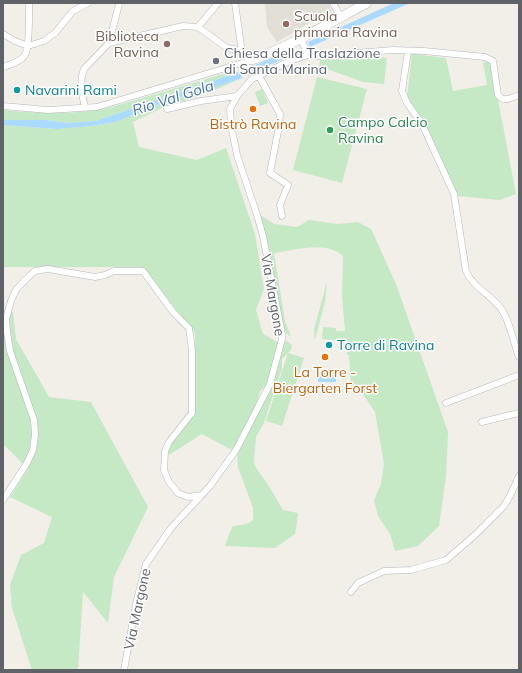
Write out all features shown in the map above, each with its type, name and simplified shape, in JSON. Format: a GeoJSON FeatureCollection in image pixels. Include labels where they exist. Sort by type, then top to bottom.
{"type":"FeatureCollection","features":[{"type":"Feature","properties":{"kind":"street"},"geometry":{"type":"LineString","coordinates":[[3,67],[19,60],[25,55],[28,46],[29,3]]}},
{"type":"Feature","properties":{"kind":"street"},"geometry":{"type":"LineString","coordinates":[[3,34],[28,46],[44,41],[55,33],[73,11],[88,3]]}},
{"type":"Feature","properties":{"kind":"street"},"geometry":{"type":"LineString","coordinates":[[85,108],[82,93],[82,73],[109,43],[115,23],[118,3]]}},
{"type":"Feature","properties":{"kind":"street"},"geometry":{"type":"LineString","coordinates":[[198,27],[218,3]]}},
{"type":"Feature","properties":{"kind":"street"},"geometry":{"type":"LineString","coordinates":[[235,3],[242,53]]}},
{"type":"Feature","properties":{"kind":"street"},"geometry":{"type":"LineString","coordinates":[[333,3],[340,16]]}},
{"type":"Feature","properties":{"kind":"street"},"geometry":{"type":"LineString","coordinates":[[3,106],[48,110],[97,107],[252,60],[287,54],[304,47],[340,16],[367,3]]}},
{"type":"Feature","properties":{"kind":"street"},"geometry":{"type":"LineString","coordinates":[[109,43],[183,26],[198,27],[227,48],[234,49],[252,60]]}},
{"type":"Feature","properties":{"kind":"street","name":"Via Margone"},"geometry":{"type":"LineString","coordinates":[[124,670],[136,604],[146,564],[171,528],[202,496],[230,459],[254,417],[270,384],[282,337],[263,236],[238,155],[231,125],[230,109],[237,96],[247,84],[287,54],[304,47],[318,56],[378,51],[424,51],[485,58],[493,61],[498,95],[500,99],[505,100],[519,95]]}},
{"type":"Feature","properties":{"kind":"street"},"geometry":{"type":"LineString","coordinates":[[408,51],[402,91],[407,103],[422,124],[454,194],[466,271],[474,284],[497,304],[502,311],[519,357]]}},
{"type":"Feature","properties":{"kind":"street"},"geometry":{"type":"LineString","coordinates":[[259,76],[280,114],[270,173],[288,185],[280,205],[282,216]]}},
{"type":"Feature","properties":{"kind":"street"},"geometry":{"type":"LineString","coordinates":[[168,109],[201,101],[237,96]]}},
{"type":"Feature","properties":{"kind":"street"},"geometry":{"type":"LineString","coordinates":[[3,500],[27,463],[33,450],[35,435],[34,420],[10,351],[6,319],[16,290],[35,271],[48,269],[95,276],[105,275],[114,271],[143,271],[173,312],[190,328],[192,350],[192,413],[169,442],[165,451],[164,470],[169,482],[178,493],[188,497],[202,496]]}},
{"type":"Feature","properties":{"kind":"street"},"geometry":{"type":"LineString","coordinates":[[446,403],[519,375]]}},
{"type":"Feature","properties":{"kind":"street"},"geometry":{"type":"LineString","coordinates":[[482,422],[519,412]]}},
{"type":"Feature","properties":{"kind":"street"},"geometry":{"type":"LineString","coordinates":[[351,592],[358,583],[384,571],[411,570],[446,560],[475,535],[504,506],[519,476]]}},
{"type":"Feature","properties":{"kind":"shaded area","name":"Scuola primaria Ravina"},"geometry":{"type":"Polygon","coordinates":[[[265,3],[328,3],[332,11],[315,22],[311,22],[277,42],[267,27],[265,3]]]}},
{"type":"Feature","properties":{"kind":"green space"},"geometry":{"type":"Polygon","coordinates":[[[412,54],[446,58],[453,91],[487,85],[483,62],[491,63],[516,194],[500,200],[457,196],[425,123],[407,97],[412,54]]]}},
{"type":"Feature","properties":{"kind":"green space"},"geometry":{"type":"Polygon","coordinates":[[[364,56],[387,58],[384,84],[363,82],[319,66],[320,59],[364,56]]]}},
{"type":"Feature","properties":{"kind":"green space"},"geometry":{"type":"Polygon","coordinates":[[[233,71],[239,72],[96,121],[68,123],[46,120],[3,120],[3,110],[71,113],[98,110],[233,71]]]}},
{"type":"Feature","properties":{"kind":"green space","name":"Campo Calcio Ravina"},"geometry":{"type":"Polygon","coordinates":[[[317,77],[367,89],[342,183],[293,170],[317,77]]]}},
{"type":"Feature","properties":{"kind":"green space"},"geometry":{"type":"Polygon","coordinates":[[[242,78],[206,94],[164,107],[133,122],[139,147],[197,160],[226,148],[255,234],[264,289],[256,310],[263,334],[279,343],[268,383],[260,391],[255,411],[232,450],[202,434],[169,455],[168,451],[171,443],[195,411],[195,333],[142,267],[3,267],[3,125],[57,129],[116,122],[173,99],[207,90],[242,78]]]}},
{"type":"Feature","properties":{"kind":"green space"},"geometry":{"type":"Polygon","coordinates":[[[262,89],[268,103],[260,106],[255,92],[262,89]]]}},
{"type":"Feature","properties":{"kind":"green space"},"geometry":{"type":"Polygon","coordinates":[[[259,214],[274,224],[297,227],[309,220],[338,224],[358,222],[371,229],[396,284],[448,432],[446,476],[439,526],[418,546],[395,551],[390,534],[378,516],[374,500],[381,484],[384,464],[375,412],[362,393],[355,387],[351,388],[349,355],[347,355],[346,341],[322,339],[323,327],[336,328],[336,331],[345,331],[342,296],[343,256],[328,248],[319,247],[300,248],[274,253],[285,321],[291,337],[286,333],[282,322],[259,214]]]}},
{"type":"Feature","properties":{"kind":"green space"},"geometry":{"type":"Polygon","coordinates":[[[327,282],[325,302],[315,340],[314,329],[327,282]]]}},
{"type":"Feature","properties":{"kind":"green space"},"geometry":{"type":"Polygon","coordinates":[[[3,309],[13,312],[16,339],[49,397],[91,402],[148,507],[114,577],[108,623],[83,592],[78,670],[32,670],[12,608],[10,585],[21,555],[44,543],[52,517],[10,497],[28,469],[3,444],[3,309]]]}},
{"type":"Feature","properties":{"kind":"green space"},"geometry":{"type":"Polygon","coordinates":[[[287,341],[292,345],[291,350],[282,359],[282,369],[264,423],[256,437],[254,462],[256,468],[283,510],[298,513],[295,534],[275,548],[225,546],[233,526],[246,524],[253,520],[253,508],[238,467],[237,453],[267,397],[284,343],[287,341]]]}},
{"type":"Feature","properties":{"kind":"green space"},"geometry":{"type":"Polygon","coordinates":[[[288,353],[304,358],[282,426],[266,421],[288,353]]]}},
{"type":"Feature","properties":{"kind":"water"},"geometry":{"type":"Polygon","coordinates":[[[394,3],[410,3],[310,47],[308,42],[394,3]]]}},
{"type":"Feature","properties":{"kind":"water"},"geometry":{"type":"Polygon","coordinates":[[[281,54],[283,59],[248,75],[246,69],[281,54]]]}},
{"type":"Feature","properties":{"kind":"water"},"geometry":{"type":"Polygon","coordinates":[[[239,72],[242,78],[207,90],[173,99],[116,122],[57,129],[3,125],[3,120],[46,120],[68,123],[96,121],[239,72]]]}},
{"type":"Feature","properties":{"kind":"water"},"geometry":{"type":"Polygon","coordinates":[[[318,373],[336,373],[336,382],[318,382],[318,373]]]}},
{"type":"Feature","properties":{"kind":"waterway","name":"Rio Val Gola"},"geometry":{"type":"LineString","coordinates":[[238,76],[249,71]]}},
{"type":"Feature","properties":{"kind":"place","name":"Scuola primaria Ravina"},"geometry":{"type":"Point","coordinates":[286,24]}},
{"type":"Feature","properties":{"kind":"place","name":"Biblioteca Ravina"},"geometry":{"type":"Point","coordinates":[167,44]}},
{"type":"Feature","properties":{"kind":"place","name":"Chiesa della Traslazione di Santa Marina"},"geometry":{"type":"Point","coordinates":[216,61]}},
{"type":"Feature","properties":{"kind":"place","name":"Navarini Rami"},"geometry":{"type":"Point","coordinates":[17,90]}},
{"type":"Feature","properties":{"kind":"place","name":"Bistrò Ravina"},"geometry":{"type":"Point","coordinates":[253,109]}},
{"type":"Feature","properties":{"kind":"place","name":"Campo Calcio Ravina"},"geometry":{"type":"Point","coordinates":[330,130]}},
{"type":"Feature","properties":{"kind":"place","name":"Torre di Ravina"},"geometry":{"type":"Point","coordinates":[329,345]}},
{"type":"Feature","properties":{"kind":"place","name":"La Torre - Biergarten Forst"},"geometry":{"type":"Point","coordinates":[325,357]}}]}
